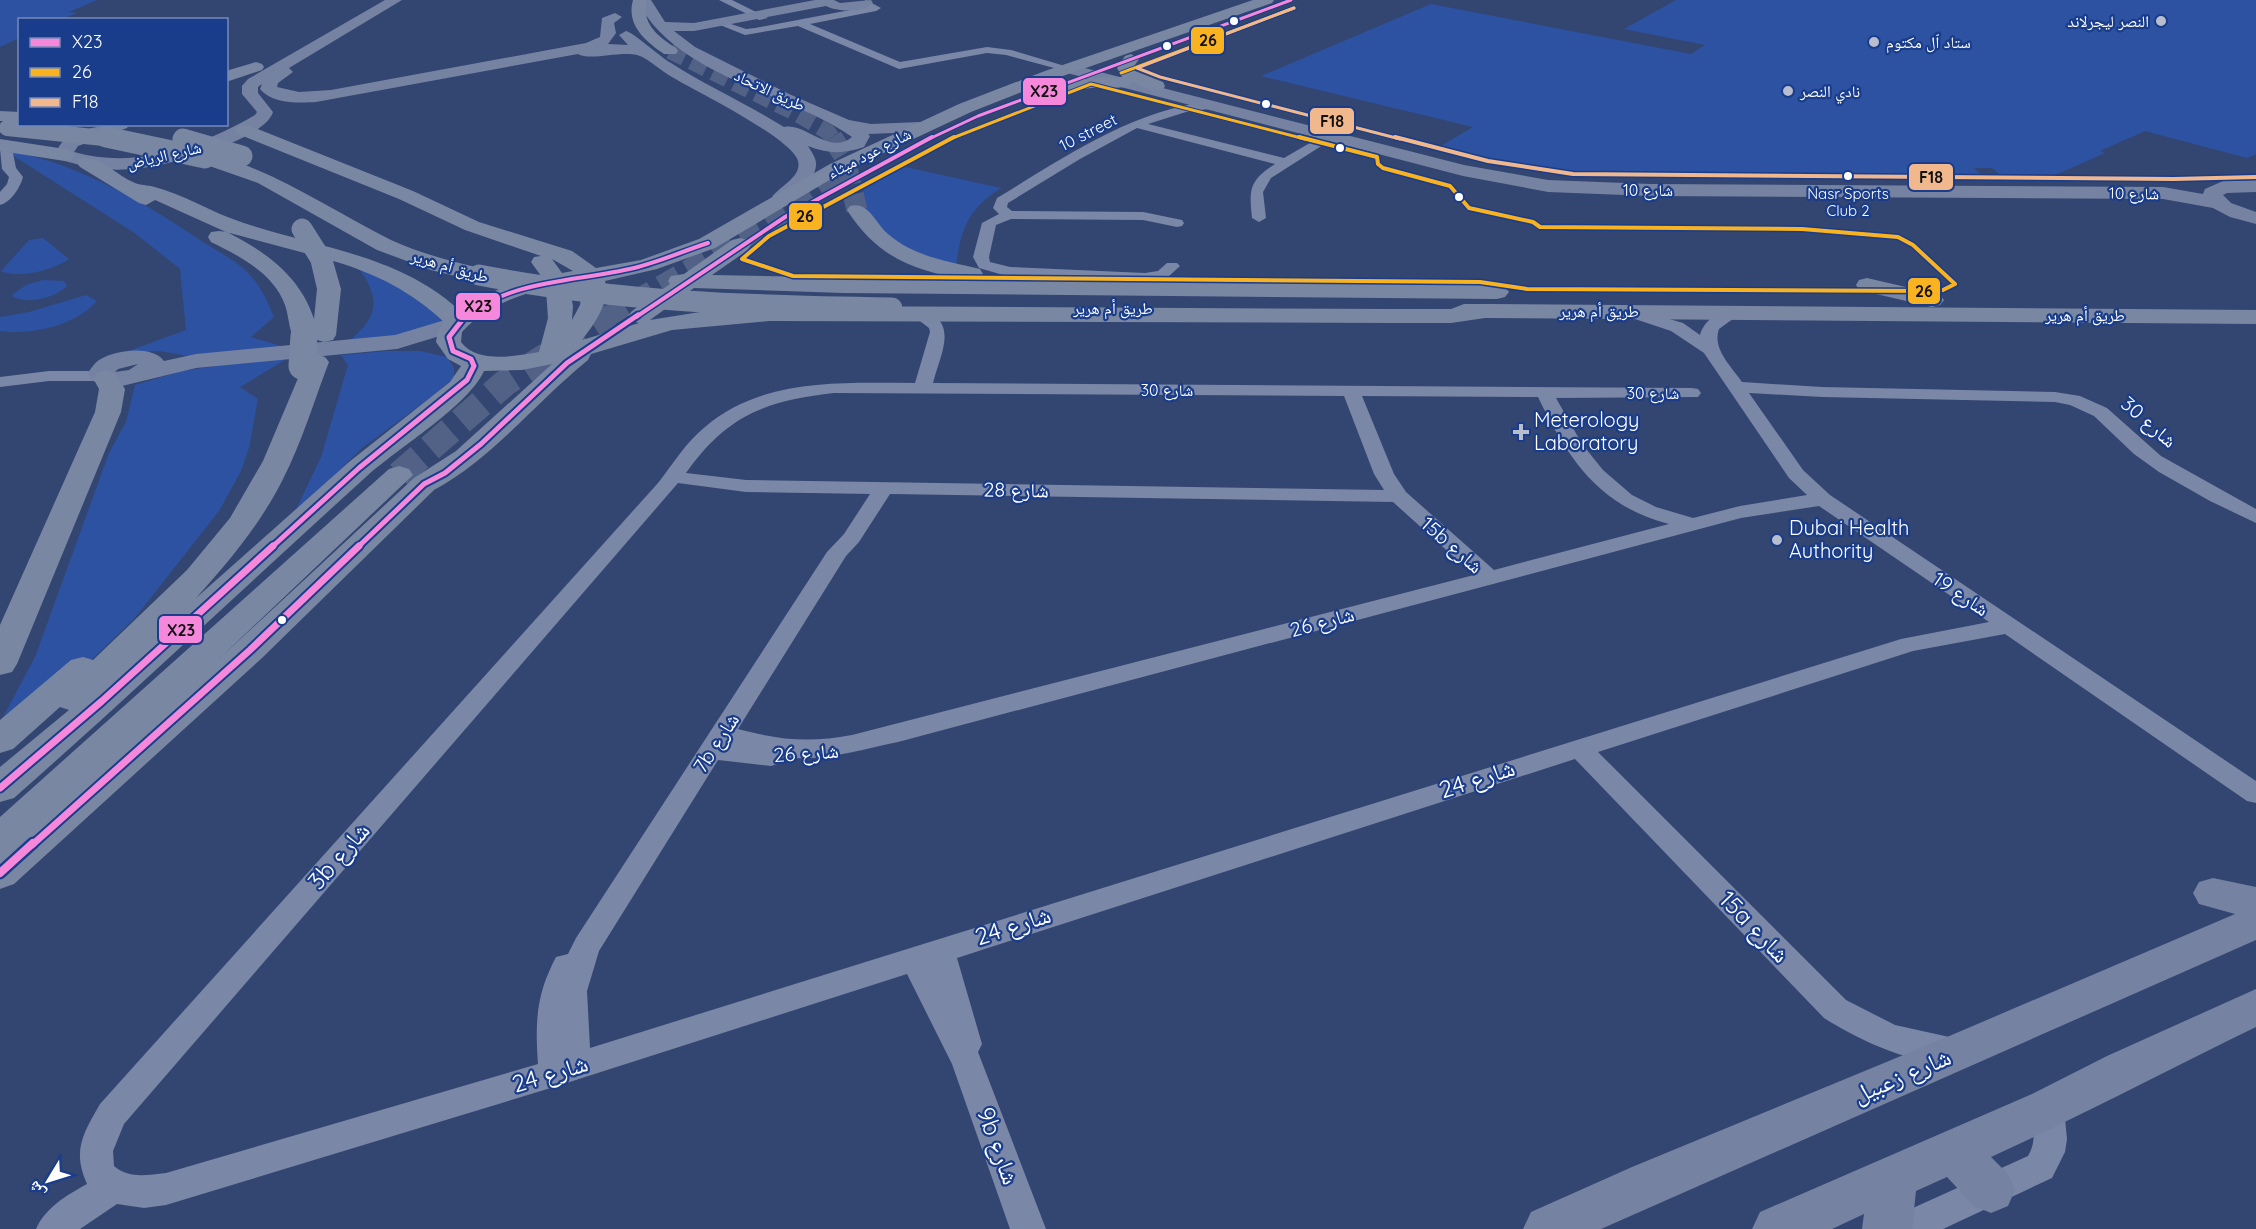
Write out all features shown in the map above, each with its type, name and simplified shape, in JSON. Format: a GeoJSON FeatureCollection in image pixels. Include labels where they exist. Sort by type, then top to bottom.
{"type":"FeatureCollection","features":[{"type":"Feature","properties":{"kind":"main road"},"geometry":{"type":"LineString","coordinates":[[263,118],[263,107],[249,91],[264,69],[369,0]]}},
{"type":"Feature","properties":{"kind":"main road"},"geometry":{"type":"LineString","coordinates":[[228,82],[314,49],[395,0]]}},
{"type":"Feature","properties":{"kind":"main road"},"geometry":{"type":"LineString","coordinates":[[642,0],[637,16],[641,25],[657,43],[676,47],[681,38],[697,29],[827,2],[842,8],[863,1]]}},
{"type":"Feature","properties":{"kind":"main road","name":"طريق الاتحاد"},"geometry":{"type":"LineString","coordinates":[[642,0],[649,13],[662,26],[676,47],[844,124],[888,130],[921,127]]}},
{"type":"Feature","properties":{"kind":"main road","name":"شارع عود ميثاء"},"geometry":{"type":"LineString","coordinates":[[746,232],[785,216],[899,154],[1108,54],[1267,0]]}},
{"type":"Feature","properties":{"kind":"main road","name":"شارع عود ميثاء"},"geometry":{"type":"LineString","coordinates":[[746,232],[783,197],[921,127],[1042,79],[1078,68],[1131,60],[1291,0]]}},
{"type":"Feature","properties":{"kind":"main road","name":"طريق الاتحاد"},"geometry":{"type":"LineString","coordinates":[[586,50],[606,40],[609,33],[607,21],[612,11],[627,38],[666,69],[795,141],[807,160],[802,178],[783,197]]}},
{"type":"Feature","properties":{"kind":"main road"},"geometry":{"type":"LineString","coordinates":[[662,26],[697,29],[760,16]]}},
{"type":"Feature","properties":{"kind":"main road"},"geometry":{"type":"LineString","coordinates":[[314,49],[314,55],[271,81],[268,90],[292,97],[331,95],[586,50],[615,48],[641,51]]}},
{"type":"Feature","properties":{"kind":"main road","name":"شارع الرياض"},"geometry":{"type":"LineString","coordinates":[[65,155],[87,163],[112,166],[142,164],[209,145],[244,130],[263,118],[321,100],[586,50]]}},
{"type":"Feature","properties":{"kind":"main road"},"geometry":{"type":"LineString","coordinates":[[1078,68],[1081,59],[1108,54]]}},
{"type":"Feature","properties":{"kind":"main road"},"geometry":{"type":"LineString","coordinates":[[1032,59],[1045,68],[1042,79]]}},
{"type":"Feature","properties":{"kind":"main road"},"geometry":{"type":"LineString","coordinates":[[1131,60],[1125,68],[1128,74],[1157,86]]}},
{"type":"Feature","properties":{"kind":"main road","name":"شارع 10"},"geometry":{"type":"LineString","coordinates":[[1078,68],[1181,103],[1211,105],[1494,177],[1586,189],[2163,193],[2191,196],[2239,187]]}},
{"type":"Feature","properties":{"kind":"main road","name":"شارع 10"},"geometry":{"type":"LineString","coordinates":[[1078,68],[1486,170],[1572,183],[1736,186],[2239,187]]}},
{"type":"Feature","properties":{"kind":"main road"},"geometry":{"type":"LineString","coordinates":[[228,77],[264,69]]}},
{"type":"Feature","properties":{"kind":"main road"},"geometry":{"type":"LineString","coordinates":[[1012,101],[1081,84],[1123,82]]}},
{"type":"Feature","properties":{"kind":"main road"},"geometry":{"type":"LineString","coordinates":[[0,102],[18,104]]}},
{"type":"Feature","properties":{"kind":"main road"},"geometry":{"type":"LineString","coordinates":[[760,120],[817,146],[834,148],[852,146],[861,140],[861,136],[844,124]]}},
{"type":"Feature","properties":{"kind":"main road","name":"طريق أم هرير"},"geometry":{"type":"LineString","coordinates":[[112,126],[249,153],[402,237],[487,271],[555,290],[640,300],[732,305],[1636,297],[1932,300],[2056,297],[2256,302]]}},
{"type":"Feature","properties":{"kind":"main road"},"geometry":{"type":"LineString","coordinates":[[5,127],[65,155],[66,147],[72,142],[116,126]]}},
{"type":"Feature","properties":{"kind":"main road","name":"طريق أم هرير"},"geometry":{"type":"LineString","coordinates":[[5,127],[105,138],[209,159],[285,189],[361,234],[385,245],[439,265],[487,271]]}},
{"type":"Feature","properties":{"kind":"main road"},"geometry":{"type":"LineString","coordinates":[[0,840],[412,480],[548,357],[565,345],[592,305],[595,283],[591,275],[564,256],[472,226],[406,195],[244,130]]}},
{"type":"Feature","properties":{"kind":"main road"},"geometry":{"type":"LineString","coordinates":[[302,152],[332,150]]}},
{"type":"Feature","properties":{"kind":"main road"},"geometry":{"type":"LineString","coordinates":[[249,153],[326,174],[463,232],[533,256],[546,265],[555,280],[562,308],[561,323],[548,357]]}},
{"type":"Feature","properties":{"kind":"main road"},"geometry":{"type":"LineString","coordinates":[[0,769],[194,580],[242,523],[274,470],[301,399],[314,335],[329,289],[321,259],[302,229],[273,201],[250,184],[217,168],[209,159]]}},
{"type":"Feature","properties":{"kind":"main road"},"geometry":{"type":"LineString","coordinates":[[87,163],[127,189],[242,248],[273,269],[296,303],[303,323],[314,335]]}},
{"type":"Feature","properties":{"kind":"main road"},"geometry":{"type":"LineString","coordinates":[[2239,187],[2256,218]]}},
{"type":"Feature","properties":{"kind":"main road"},"geometry":{"type":"LineString","coordinates":[[127,189],[153,192],[240,229],[337,253],[383,269],[414,284],[433,298],[457,323]]}},
{"type":"Feature","properties":{"kind":"main road"},"geometry":{"type":"LineString","coordinates":[[857,210],[873,235],[888,247],[932,266],[992,278],[1146,284],[1181,290],[1480,291],[1526,298]]}},
{"type":"Feature","properties":{"kind":"main road"},"geometry":{"type":"LineString","coordinates":[[564,256],[668,251],[746,232]]}},
{"type":"Feature","properties":{"kind":"main road"},"geometry":{"type":"LineString","coordinates":[[0,788],[102,701],[359,468],[459,388],[474,366],[462,356],[449,337],[457,323],[473,309],[497,296],[555,280],[618,272],[746,232]]}},
{"type":"Feature","properties":{"kind":"main road"},"geometry":{"type":"LineString","coordinates":[[0,873],[250,650],[412,480],[454,467],[549,378],[688,282],[746,232]]}},
{"type":"Feature","properties":{"kind":"main road"},"geometry":{"type":"LineString","coordinates":[[746,232],[733,255],[734,266],[791,285]]}},
{"type":"Feature","properties":{"kind":"main road"},"geometry":{"type":"LineString","coordinates":[[618,272],[688,282],[791,285],[1146,284]]}},
{"type":"Feature","properties":{"kind":"main road"},"geometry":{"type":"LineString","coordinates":[[1270,290],[1295,282]]}},
{"type":"Feature","properties":{"kind":"main road"},"geometry":{"type":"LineString","coordinates":[[1868,285],[1932,300]]}},
{"type":"Feature","properties":{"kind":"main road","name":"طريق أم هرير"},"geometry":{"type":"LineString","coordinates":[[893,303],[1486,311],[2256,317]]}},
{"type":"Feature","properties":{"kind":"main road"},"geometry":{"type":"LineString","coordinates":[[397,342],[507,363],[548,357],[672,323],[714,317],[1451,316],[1486,311]]}},
{"type":"Feature","properties":{"kind":"main road"},"geometry":{"type":"LineString","coordinates":[[1743,313],[1796,325]]}},
{"type":"Feature","properties":{"kind":"main road"},"geometry":{"type":"LineString","coordinates":[[108,372],[118,379],[146,366],[397,342],[457,323]]}},
{"type":"Feature","properties":{"kind":"main road"},"geometry":{"type":"LineString","coordinates":[[0,664],[108,412],[112,389],[108,372]]}},
{"type":"Feature","properties":{"kind":"main road"},"geometry":{"type":"LineString","coordinates":[[0,740],[162,597],[194,580]]}},
{"type":"Feature","properties":{"kind":"main road"},"geometry":{"type":"LineString","coordinates":[[2213,893],[2256,903]]}},
{"type":"Feature","properties":{"kind":"main road","name":"شارع زعبيل"},"geometry":{"type":"LineString","coordinates":[[1548,1229],[1775,1128],[1963,1050],[2256,922]]}},
{"type":"Feature","properties":{"kind":"main road"},"geometry":{"type":"LineString","coordinates":[[1778,1229],[2048,1109],[2122,1070],[2256,1008]]}},
{"type":"Feature","properties":{"kind":"main road"},"geometry":{"type":"LineString","coordinates":[[1954,1151],[1991,1190]]}},
{"type":"Feature","properties":{"kind":"main road"},"geometry":{"type":"LineString","coordinates":[[1887,1229],[1893,1178]]}},
{"type":"Feature","properties":{"kind":"street"},"geometry":{"type":"LineString","coordinates":[[724,0],[760,16]]}},
{"type":"Feature","properties":{"kind":"street"},"geometry":{"type":"LineString","coordinates":[[725,25],[748,32],[876,8],[863,1]]}},
{"type":"Feature","properties":{"kind":"street"},"geometry":{"type":"LineString","coordinates":[[800,23],[899,66],[987,48],[1078,68]]}},
{"type":"Feature","properties":{"kind":"street"},"geometry":{"type":"LineString","coordinates":[[945,56],[994,51],[1078,68]]}},
{"type":"Feature","properties":{"kind":"street","name":"10 street"},"geometry":{"type":"LineString","coordinates":[[1013,214],[1011,208],[1016,195],[1068,160],[1181,103]]}},
{"type":"Feature","properties":{"kind":"street"},"geometry":{"type":"LineString","coordinates":[[1138,125],[1284,162]]}},
{"type":"Feature","properties":{"kind":"street"},"geometry":{"type":"LineString","coordinates":[[1259,218],[1256,198],[1258,186],[1266,174],[1330,136]]}},
{"type":"Feature","properties":{"kind":"street"},"geometry":{"type":"LineString","coordinates":[[0,153],[8,156],[4,169],[16,177],[16,181],[0,201]]}},
{"type":"Feature","properties":{"kind":"street"},"geometry":{"type":"LineString","coordinates":[[1172,266],[1146,284],[1010,272],[991,268],[981,261],[987,226],[992,220],[1013,214],[1143,216],[1177,223]]}},
{"type":"Feature","properties":{"kind":"street","name":"شارع 19"},"geometry":{"type":"LineString","coordinates":[[1626,311],[1677,327],[1710,349],[1791,466],[1818,495],[2256,794]]}},
{"type":"Feature","properties":{"kind":"street"},"geometry":{"type":"LineString","coordinates":[[1710,349],[1707,335],[1709,330],[1717,322],[1743,313]]}},
{"type":"Feature","properties":{"kind":"street"},"geometry":{"type":"LineString","coordinates":[[920,315],[933,323],[938,332],[924,388]]}},
{"type":"Feature","properties":{"kind":"street"},"geometry":{"type":"LineString","coordinates":[[0,382],[108,372]]}},
{"type":"Feature","properties":{"kind":"street","name":"شارع 30"},"geometry":{"type":"LineString","coordinates":[[669,482],[711,430],[732,416],[757,404],[795,393],[834,388],[1692,393]]}},
{"type":"Feature","properties":{"kind":"street","name":"15b شارع"},"geometry":{"type":"LineString","coordinates":[[1352,391],[1394,490],[1481,580]]}},
{"type":"Feature","properties":{"kind":"street","name":"15b شارع"},"geometry":{"type":"LineString","coordinates":[[1372,391],[1374,426],[1372,437]]}},
{"type":"Feature","properties":{"kind":"street","name":"شارع 30"},"geometry":{"type":"LineString","coordinates":[[1739,392],[2055,397],[2078,401],[2107,415],[2121,432],[2152,458],[2194,484],[2256,517]]}},
{"type":"Feature","properties":{"kind":"street"},"geometry":{"type":"LineString","coordinates":[[1545,393],[1577,454],[1619,495],[1643,509],[1694,525]]}},
{"type":"Feature","properties":{"kind":"street"},"geometry":{"type":"LineString","coordinates":[[1555,412],[1566,399],[1574,394]]}},
{"type":"Feature","properties":{"kind":"street","name":"شارع 28"},"geometry":{"type":"LineString","coordinates":[[669,482],[708,489],[746,486],[1285,494],[1343,497],[1394,490]]}},
{"type":"Feature","properties":{"kind":"street","name":"3b شارع"},"geometry":{"type":"LineString","coordinates":[[115,1188],[103,1180],[95,1167],[94,1151],[99,1133],[112,1114],[669,482]]}},
{"type":"Feature","properties":{"kind":"street","name":"7b شارع"},"geometry":{"type":"LineString","coordinates":[[565,1069],[551,1018],[554,994],[569,962],[594,933],[838,552],[855,516],[862,488]]}},
{"type":"Feature","properties":{"kind":"street","name":"7b شارع"},"geometry":{"type":"LineString","coordinates":[[838,552],[852,538],[884,488]]}},
{"type":"Feature","properties":{"kind":"street","name":"شارع 26"},"geometry":{"type":"LineString","coordinates":[[717,742],[772,757],[808,757],[858,748],[898,733],[1745,511],[1818,495]]}},
{"type":"Feature","properties":{"kind":"street","name":"شارع 24"},"geometry":{"type":"LineString","coordinates":[[115,1188],[131,1193],[147,1193],[166,1189],[565,1069],[1578,747],[1909,644],[1999,620]]}},
{"type":"Feature","properties":{"kind":"street","name":"15a شارع"},"geometry":{"type":"LineString","coordinates":[[1578,747],[1835,1009],[1881,1035],[1907,1044],[1963,1050]]}},
{"type":"Feature","properties":{"kind":"street","name":"9b شارع"},"geometry":{"type":"LineString","coordinates":[[927,954],[1028,1229]]}},
{"type":"Feature","properties":{"kind":"street"},"geometry":{"type":"LineString","coordinates":[[1905,1229],[2032,1171],[2049,1154],[2052,1138],[2048,1109]]}},
{"type":"Feature","properties":{"kind":"street"},"geometry":{"type":"LineString","coordinates":[[54,1229],[73,1211],[115,1188]]}},
{"type":"Feature","properties":{"kind":"shaded area"},"geometry":{"type":"Polygon","coordinates":[[[0,0],[97,0],[69,12],[77,13],[64,18],[18,18],[18,38],[0,47],[0,0]]]}},
{"type":"Feature","properties":{"kind":"shaded area","name":"نادي النصر"},"geometry":{"type":"Polygon","coordinates":[[[1676,0],[2256,0],[2256,154],[2247,158],[2145,131],[2100,151],[2105,153],[2044,180],[2019,180],[1999,174],[1992,168],[1974,168],[1980,174],[1965,180],[1585,177],[1493,163],[1436,149],[1473,127],[1261,76],[1431,4],[1691,54],[1705,45],[1624,29],[1676,0]]]}},
{"type":"Feature","properties":{"kind":"shaded area"},"geometry":{"type":"Polygon","coordinates":[[[15,152],[64,166],[112,187],[157,212],[235,262],[254,280],[274,317],[251,337],[288,348],[188,356],[160,351],[123,353],[186,330],[180,269],[136,234],[9,153],[15,152]]]}},
{"type":"Feature","properties":{"kind":"shaded area"},"geometry":{"type":"Polygon","coordinates":[[[901,166],[1001,188],[973,213],[963,232],[956,268],[899,247],[866,214],[862,191],[901,166]]]}},
{"type":"Feature","properties":{"kind":"shaded area"},"geometry":{"type":"Polygon","coordinates":[[[43,238],[69,259],[54,267],[27,274],[1,271],[29,240],[43,238]]]}},
{"type":"Feature","properties":{"kind":"shaded area"},"geometry":{"type":"Polygon","coordinates":[[[355,263],[408,284],[447,324],[418,335],[349,341],[367,322],[372,313],[373,304],[369,285],[355,263]]]}},
{"type":"Feature","properties":{"kind":"shaded area"},"geometry":{"type":"Polygon","coordinates":[[[43,280],[64,281],[67,286],[56,294],[42,299],[26,300],[13,297],[12,295],[26,285],[43,280]]]}},
{"type":"Feature","properties":{"kind":"shaded area"},"geometry":{"type":"Polygon","coordinates":[[[86,295],[97,301],[88,310],[65,323],[26,332],[0,331],[0,317],[29,312],[86,295]]]}},
{"type":"Feature","properties":{"kind":"shaded area"},"geometry":{"type":"Polygon","coordinates":[[[420,351],[447,357],[454,368],[454,378],[362,448],[293,516],[321,457],[348,365],[341,355],[420,351]]]}},
{"type":"Feature","properties":{"kind":"shaded area"},"geometry":{"type":"Polygon","coordinates":[[[286,356],[285,360],[240,387],[258,399],[249,448],[241,471],[219,511],[134,619],[31,718],[0,723],[35,657],[109,453],[126,422],[135,385],[182,371],[286,356]]]}},
{"type":"Feature","properties":{"kind":"tunnel"},"geometry":{"type":"LineString","coordinates":[[670,51],[797,114],[828,132],[833,139]]}},
{"type":"Feature","properties":{"kind":"tunnel"},"geometry":{"type":"LineString","coordinates":[[832,137],[844,156],[848,171]]}},
{"type":"Feature","properties":{"kind":"tunnel"},"geometry":{"type":"LineString","coordinates":[[607,317],[768,224],[848,171]]}},
{"type":"Feature","properties":{"kind":"tunnel"},"geometry":{"type":"LineString","coordinates":[[848,171],[857,210]]}},
{"type":"Feature","properties":{"kind":"tunnel"},"geometry":{"type":"LineString","coordinates":[[399,475],[505,383],[610,315]]}},
{"type":"Feature","properties":{"kind":"transit line","name":"X23"},"geometry":{"type":"LineString","coordinates":[[0,873],[250,650],[424,484],[445,473],[481,444],[567,363],[785,217],[917,144],[978,116],[1291,0]]}},
{"type":"Feature","properties":{"kind":"transit line","name":"26"},"geometry":{"type":"LineString","coordinates":[[1121,73],[1294,8]]}},
{"type":"Feature","properties":{"kind":"transit line","name":"F18"},"geometry":{"type":"LineString","coordinates":[[1294,8],[1137,68],[1160,77],[1488,161],[1573,174],[2174,179],[2256,177]]}},
{"type":"Feature","properties":{"kind":"transit line","name":"26"},"geometry":{"type":"LineString","coordinates":[[1091,84],[1377,157],[1378,164],[1383,168],[1450,186],[1469,208],[1533,222],[1540,227],[1802,229],[1898,237],[1913,245],[1955,284],[1943,290],[1932,291],[1527,289],[1480,282],[793,276],[742,259],[769,236],[944,141],[1091,84]]}},
{"type":"Feature","properties":{"kind":"transit line","name":"X23"},"geometry":{"type":"LineString","coordinates":[[0,788],[102,701],[359,468],[467,380],[474,366],[471,359],[453,351],[449,337],[462,318],[482,304],[505,293],[558,280],[633,268],[708,243]]}},
{"type":"Feature","properties":{"kind":"place","name":"النصر ليجرلاند"},"geometry":{"type":"Point","coordinates":[2161,21]}},
{"type":"Feature","properties":{"kind":"place","name":"ستاد اّل مكتوم"},"geometry":{"type":"Point","coordinates":[1874,42]}},
{"type":"Feature","properties":{"kind":"place","name":"نادي النصر"},"geometry":{"type":"Point","coordinates":[1788,91]}},
{"type":"Feature","properties":{"kind":"place","name":"Nasr Sports Club 2"},"geometry":{"type":"Point","coordinates":[1848,176]}},
{"type":"Feature","properties":{"kind":"place","name":"Meterology Laboratory"},"geometry":{"type":"Point","coordinates":[1521,432]}},
{"type":"Feature","properties":{"kind":"place","name":"Dubai Health Authority"},"geometry":{"type":"Point","coordinates":[1777,540]}}]}
